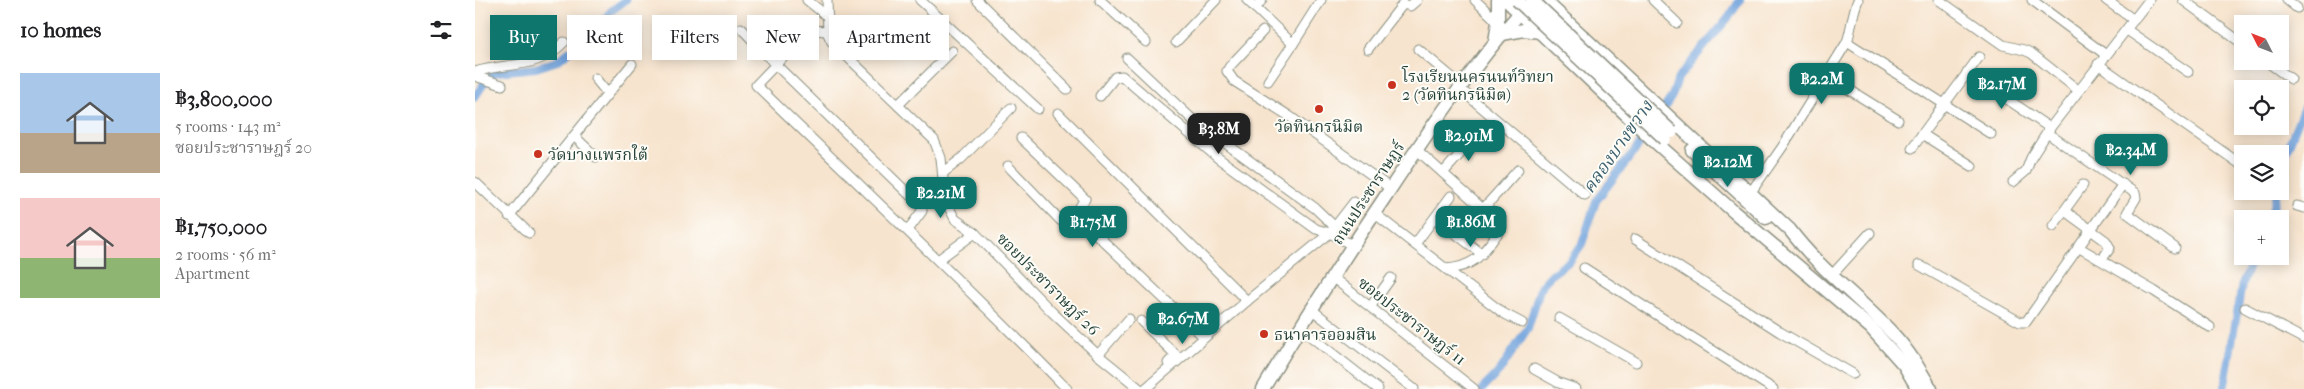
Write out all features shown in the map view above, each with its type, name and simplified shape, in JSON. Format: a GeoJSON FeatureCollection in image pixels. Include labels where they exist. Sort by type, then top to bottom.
{"type":"FeatureCollection","features":[{"type":"Feature","properties":{"kind":"main road"},"geometry":{"type":"LineString","coordinates":[[1498,0],[1498,32],[1524,30],[1540,32]]}},
{"type":"Feature","properties":{"kind":"main road"},"geometry":{"type":"LineString","coordinates":[[1506,0],[1641,128],[1666,133],[1751,192],[1790,230],[1808,254]]}},
{"type":"Feature","properties":{"kind":"main road"},"geometry":{"type":"LineString","coordinates":[[1517,0],[1666,133],[1832,275],[1895,336],[1910,354],[1931,389]]}},
{"type":"Feature","properties":{"kind":"main road"},"geometry":{"type":"LineString","coordinates":[[1531,0],[1786,255],[1887,344],[1918,389]]}},
{"type":"Feature","properties":{"kind":"main road","name":"ถนนประชาราษฎร์"},"geometry":{"type":"LineString","coordinates":[[1263,389],[1311,309],[1415,149],[1498,32],[1531,0]]}},
{"type":"Feature","properties":{"kind":"main road"},"geometry":{"type":"LineString","coordinates":[[1544,0],[1656,106],[1666,133]]}},
{"type":"Feature","properties":{"kind":"main road"},"geometry":{"type":"LineString","coordinates":[[1555,0],[1565,19]]}},
{"type":"Feature","properties":{"kind":"main road"},"geometry":{"type":"LineString","coordinates":[[1553,45],[1550,34],[1553,25],[1565,19]]}},
{"type":"Feature","properties":{"kind":"street"},"geometry":{"type":"LineString","coordinates":[[807,0],[828,17]]}},
{"type":"Feature","properties":{"kind":"street"},"geometry":{"type":"LineString","coordinates":[[920,0],[1038,109]]}},
{"type":"Feature","properties":{"kind":"street"},"geometry":{"type":"LineString","coordinates":[[977,0],[1067,89]]}},
{"type":"Feature","properties":{"kind":"street"},"geometry":{"type":"LineString","coordinates":[[1100,0],[1145,42]]}},
{"type":"Feature","properties":{"kind":"street"},"geometry":{"type":"LineString","coordinates":[[1176,42],[1216,0]]}},
{"type":"Feature","properties":{"kind":"street"},"geometry":{"type":"LineString","coordinates":[[1247,0],[1293,44]]}},
{"type":"Feature","properties":{"kind":"street"},"geometry":{"type":"LineString","coordinates":[[1255,8],[1262,0]]}},
{"type":"Feature","properties":{"kind":"street"},"geometry":{"type":"LineString","coordinates":[[1268,81],[1321,0]]}},
{"type":"Feature","properties":{"kind":"street"},"geometry":{"type":"LineString","coordinates":[[1368,49],[1404,4],[1411,6],[1417,0]]}},
{"type":"Feature","properties":{"kind":"street"},"geometry":{"type":"LineString","coordinates":[[1475,0],[1498,32]]}},
{"type":"Feature","properties":{"kind":"street"},"geometry":{"type":"LineString","coordinates":[[1653,0],[1677,23]]}},
{"type":"Feature","properties":{"kind":"street"},"geometry":{"type":"LineString","coordinates":[[1751,192],[1847,42],[1853,26],[1851,19],[1858,0]]}},
{"type":"Feature","properties":{"kind":"street"},"geometry":{"type":"LineString","coordinates":[[1939,0],[2003,45],[2031,53],[2079,90]]}},
{"type":"Feature","properties":{"kind":"street"},"geometry":{"type":"LineString","coordinates":[[2031,0],[2106,55]]}},
{"type":"Feature","properties":{"kind":"street"},"geometry":{"type":"LineString","coordinates":[[2106,0],[2134,20]]}},
{"type":"Feature","properties":{"kind":"street"},"geometry":{"type":"LineString","coordinates":[[2013,182],[2028,167],[2031,158],[2049,131],[2098,64],[2149,0]]}},
{"type":"Feature","properties":{"kind":"street"},"geometry":{"type":"LineString","coordinates":[[2183,0],[2234,37]]}},
{"type":"Feature","properties":{"kind":"street"},"geometry":{"type":"LineString","coordinates":[[2287,0],[2297,8]]}},
{"type":"Feature","properties":{"kind":"street"},"geometry":{"type":"LineString","coordinates":[[829,1],[828,31],[809,30],[756,85],[860,187],[908,230],[1067,389]]}},
{"type":"Feature","properties":{"kind":"street"},"geometry":{"type":"LineString","coordinates":[[741,28],[775,64],[922,207],[922,211],[908,230]]}},
{"type":"Feature","properties":{"kind":"street"},"geometry":{"type":"LineString","coordinates":[[2127,30],[2188,72]]}},
{"type":"Feature","properties":{"kind":"street","name":"ซอยประชาราษฎร์ 26"},"geometry":{"type":"LineString","coordinates":[[828,31],[832,42],[934,140],[941,158],[945,200],[955,219],[975,232],[1052,312],[1098,355],[1140,389]]}},
{"type":"Feature","properties":{"kind":"street"},"geometry":{"type":"LineString","coordinates":[[1263,31],[1230,66],[1227,71],[1228,75],[1234,81],[1289,116],[1391,188]]}},
{"type":"Feature","properties":{"kind":"street"},"geometry":{"type":"LineString","coordinates":[[476,75],[497,65],[527,64],[537,61],[556,50],[565,42]]}},
{"type":"Feature","properties":{"kind":"street"},"geometry":{"type":"LineString","coordinates":[[1847,42],[1991,134]]}},
{"type":"Feature","properties":{"kind":"street"},"geometry":{"type":"LineString","coordinates":[[1418,49],[1585,195]]}},
{"type":"Feature","properties":{"kind":"street"},"geometry":{"type":"LineString","coordinates":[[898,105],[952,51]]}},
{"type":"Feature","properties":{"kind":"street"},"geometry":{"type":"LineString","coordinates":[[1912,148],[1979,57]]}},
{"type":"Feature","properties":{"kind":"street"},"geometry":{"type":"LineString","coordinates":[[1127,58],[1192,118],[1277,183],[1315,208],[1332,229],[1353,245]]}},
{"type":"Feature","properties":{"kind":"street"},"geometry":{"type":"LineString","coordinates":[[509,216],[632,64]]}},
{"type":"Feature","properties":{"kind":"street"},"geometry":{"type":"LineString","coordinates":[[2098,64],[2234,160]]}},
{"type":"Feature","properties":{"kind":"street"},"geometry":{"type":"LineString","coordinates":[[2278,70],[2291,79]]}},
{"type":"Feature","properties":{"kind":"street"},"geometry":{"type":"LineString","coordinates":[[1967,72],[2123,184],[2136,195],[2127,212],[2175,248]]}},
{"type":"Feature","properties":{"kind":"street"},"geometry":{"type":"LineString","coordinates":[[476,75],[497,83]]}},
{"type":"Feature","properties":{"kind":"street"},"geometry":{"type":"LineString","coordinates":[[1099,96],[1115,77],[1122,76],[1219,158],[1316,229],[1332,229]]}},
{"type":"Feature","properties":{"kind":"street"},"geometry":{"type":"LineString","coordinates":[[1827,76],[1898,120]]}},
{"type":"Feature","properties":{"kind":"street"},"geometry":{"type":"LineString","coordinates":[[595,78],[607,94]]}},
{"type":"Feature","properties":{"kind":"street"},"geometry":{"type":"LineString","coordinates":[[943,173],[961,159],[1011,108]]}},
{"type":"Feature","properties":{"kind":"street"},"geometry":{"type":"LineString","coordinates":[[1058,113],[1247,301]]}},
{"type":"Feature","properties":{"kind":"street"},"geometry":{"type":"LineString","coordinates":[[1922,134],[1972,166]]}},
{"type":"Feature","properties":{"kind":"street"},"geometry":{"type":"LineString","coordinates":[[574,136],[597,157]]}},
{"type":"Feature","properties":{"kind":"street"},"geometry":{"type":"LineString","coordinates":[[1443,173],[1476,136]]}},
{"type":"Feature","properties":{"kind":"street"},"geometry":{"type":"LineString","coordinates":[[1008,166],[1061,221],[1065,221],[1075,214],[1084,203],[1085,199],[1021,138]]}},
{"type":"Feature","properties":{"kind":"street"},"geometry":{"type":"LineString","coordinates":[[1415,149],[1483,209],[1518,170]]}},
{"type":"Feature","properties":{"kind":"street"},"geometry":{"type":"LineString","coordinates":[[475,182],[529,233]]}},
{"type":"Feature","properties":{"kind":"street"},"geometry":{"type":"LineString","coordinates":[[1919,265],[2020,322],[2026,322],[2123,184]]}},
{"type":"Feature","properties":{"kind":"street"},"geometry":{"type":"LineString","coordinates":[[2053,226],[2083,185]]}},
{"type":"Feature","properties":{"kind":"street"},"geometry":{"type":"LineString","coordinates":[[1415,244],[1451,196]]}},
{"type":"Feature","properties":{"kind":"street"},"geometry":{"type":"LineString","coordinates":[[1157,374],[1332,229],[1354,202]]}},
{"type":"Feature","properties":{"kind":"street"},"geometry":{"type":"LineString","coordinates":[[2065,211],[2109,244],[2110,248],[2105,255]]}},
{"type":"Feature","properties":{"kind":"street"},"geometry":{"type":"LineString","coordinates":[[1374,213],[1503,313],[1522,323]]}},
{"type":"Feature","properties":{"kind":"street"},"geometry":{"type":"LineString","coordinates":[[1075,214],[1204,337]]}},
{"type":"Feature","properties":{"kind":"street"},"geometry":{"type":"LineString","coordinates":[[1435,218],[1482,254]]}},
{"type":"Feature","properties":{"kind":"street"},"geometry":{"type":"LineString","coordinates":[[938,260],[975,232]]}},
{"type":"Feature","properties":{"kind":"street"},"geometry":{"type":"LineString","coordinates":[[1447,270],[1474,263],[1498,233]]}},
{"type":"Feature","properties":{"kind":"street"},"geometry":{"type":"LineString","coordinates":[[1832,275],[1871,233]]}},
{"type":"Feature","properties":{"kind":"street"},"geometry":{"type":"LineString","coordinates":[[1635,239],[1780,332],[1853,374]]}},
{"type":"Feature","properties":{"kind":"street"},"geometry":{"type":"LineString","coordinates":[[2079,247],[2154,291],[2210,327]]}},
{"type":"Feature","properties":{"kind":"street"},"geometry":{"type":"LineString","coordinates":[[1584,268],[1773,389]]}},
{"type":"Feature","properties":{"kind":"street","name":"ซอยประชาราษฎร์ 11"},"geometry":{"type":"LineString","coordinates":[[1332,277],[1474,389]]}},
{"type":"Feature","properties":{"kind":"street"},"geometry":{"type":"LineString","coordinates":[[1371,306],[1391,278]]}},
{"type":"Feature","properties":{"kind":"street"},"geometry":{"type":"LineString","coordinates":[[2245,308],[2304,339]]}},
{"type":"Feature","properties":{"kind":"street"},"geometry":{"type":"LineString","coordinates":[[1311,309],[1414,389]]}},
{"type":"Feature","properties":{"kind":"street"},"geometry":{"type":"LineString","coordinates":[[1559,318],[1636,362]]}},
{"type":"Feature","properties":{"kind":"street"},"geometry":{"type":"LineString","coordinates":[[1098,355],[1129,320]]}},
{"type":"Feature","properties":{"kind":"street"},"geometry":{"type":"LineString","coordinates":[[1141,321],[1175,355],[1169,365],[1147,387]]}},
{"type":"Feature","properties":{"kind":"street"},"geometry":{"type":"LineString","coordinates":[[1300,328],[1378,389]]}},
{"type":"Feature","properties":{"kind":"street"},"geometry":{"type":"LineString","coordinates":[[1534,369],[1559,383],[1576,389]]}},
{"type":"Feature","properties":{"kind":"waterway"},"geometry":{"type":"LineString","coordinates":[[475,97],[489,76],[496,72],[536,68],[557,61],[592,34],[611,11],[626,0]]}},
{"type":"Feature","properties":{"kind":"waterway","name":"คลองบางขวาง"},"geometry":{"type":"LineString","coordinates":[[1661,113],[1672,96],[1678,78],[1729,17],[1740,0]]}},
{"type":"Feature","properties":{"kind":"waterway"},"geometry":{"type":"LineString","coordinates":[[2289,145],[2304,107]]}},
{"type":"Feature","properties":{"kind":"waterway","name":"คลองบางขวาง"},"geometry":{"type":"LineString","coordinates":[[1482,389],[1499,372],[1528,328],[1541,286],[1552,274],[1570,261],[1582,244],[1596,201],[1650,131]]}},
{"type":"Feature","properties":{"kind":"waterway"},"geometry":{"type":"LineString","coordinates":[[2272,210],[2275,200]]}},
{"type":"Feature","properties":{"kind":"waterway"},"geometry":{"type":"LineString","coordinates":[[2224,389],[2242,284],[2249,265]]}},
{"type":"Feature","properties":{"kind":"place","name":"โรงเรียนนครนนท์วิทยา 2 (วัดทินกรนิมิต)"},"geometry":{"type":"Point","coordinates":[1392,85]}},
{"type":"Feature","properties":{"kind":"place","name":"วัดทินกรนิมิต"},"geometry":{"type":"Point","coordinates":[1319,109]}},
{"type":"Feature","properties":{"kind":"place","name":"วัดบางแพรกใต้"},"geometry":{"type":"Point","coordinates":[538,154]}},
{"type":"Feature","properties":{"kind":"place","name":"ธนาคารออมสิน"},"geometry":{"type":"Point","coordinates":[1264,334]}}]}
